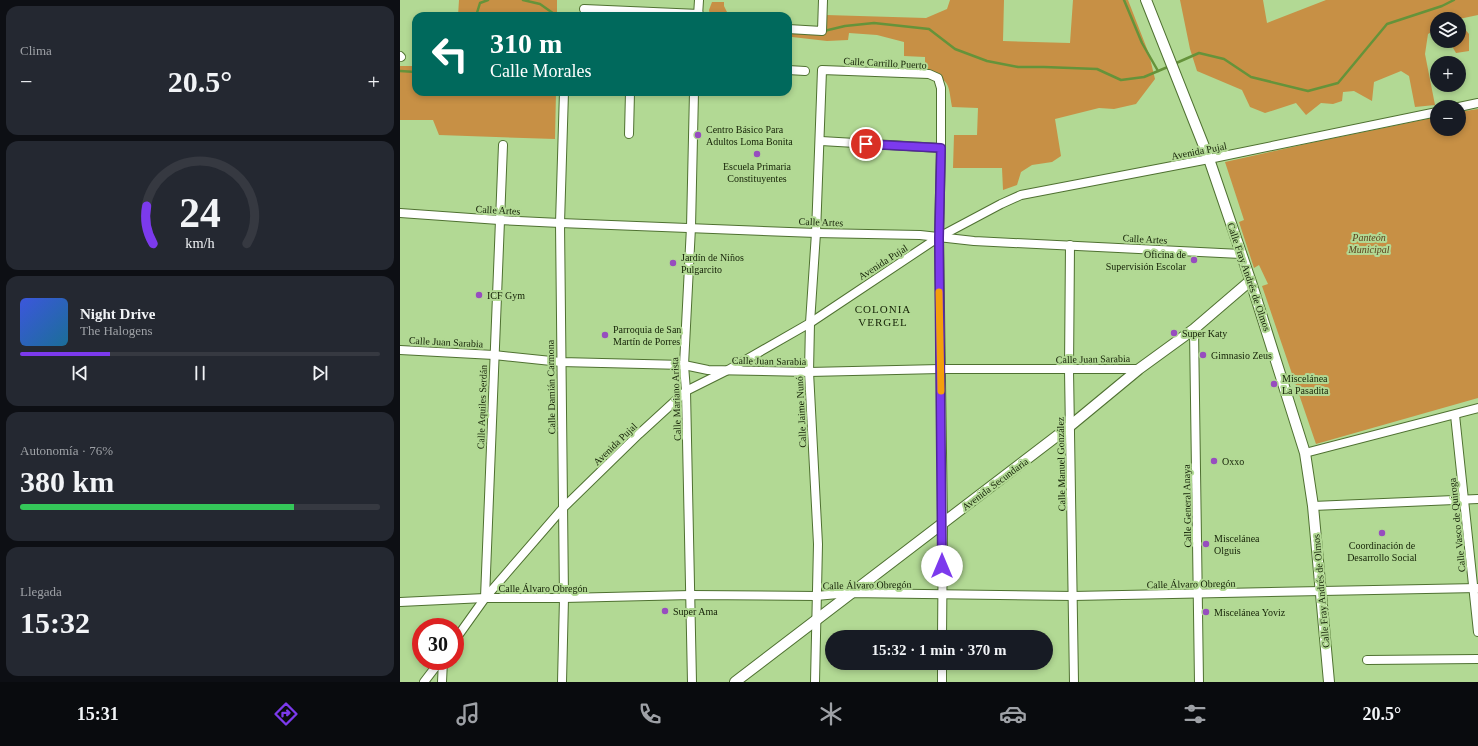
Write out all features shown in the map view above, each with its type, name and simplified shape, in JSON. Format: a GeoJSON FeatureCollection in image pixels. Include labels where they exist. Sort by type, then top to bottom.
{"type":"FeatureCollection","features":[{"type":"Feature","properties":{"kind":"street"},"geometry":{"type":"LineString","coordinates":[[699,0],[699,12]]}},
{"type":"Feature","properties":{"kind":"street"},"geometry":{"type":"LineString","coordinates":[[792,29],[822,31],[823,0]]}},
{"type":"Feature","properties":{"kind":"street","name":"Calle Fray Andrés de Olmos"},"geometry":{"type":"LineString","coordinates":[[1146,0],[1209,159],[1306,454],[1313,506],[1329,682]]}},
{"type":"Feature","properties":{"kind":"street"},"geometry":{"type":"LineString","coordinates":[[584,9],[642,12]]}},
{"type":"Feature","properties":{"kind":"street"},"geometry":{"type":"LineString","coordinates":[[792,70],[805,71]]}},
{"type":"Feature","properties":{"kind":"street","name":"Calle Jaime Nunó"},"geometry":{"type":"LineString","coordinates":[[815,682],[818,544],[809,372],[810,323],[821,141],[822,70]]}},
{"type":"Feature","properties":{"kind":"street","name":"Calle Carrillo Puerto"},"geometry":{"type":"LineString","coordinates":[[822,70],[928,74],[938,78],[941,88],[939,238],[942,630]]}},
{"type":"Feature","properties":{"kind":"street","name":"Calle Damián Carmona"},"geometry":{"type":"LineString","coordinates":[[562,682],[564,598],[560,223],[564,96]]}},
{"type":"Feature","properties":{"kind":"street"},"geometry":{"type":"LineString","coordinates":[[629,134],[630,96]]}},
{"type":"Feature","properties":{"kind":"street","name":"Calle Mariano Arista"},"geometry":{"type":"LineString","coordinates":[[692,682],[686,391],[684,365],[691,227],[694,96]]}},
{"type":"Feature","properties":{"kind":"street"},"geometry":{"type":"LineString","coordinates":[[1466,106],[1478,103]]}},
{"type":"Feature","properties":{"kind":"street","name":"Avenida Pujal"},"geometry":{"type":"LineString","coordinates":[[464,627],[485,598],[562,508],[686,391],[728,370],[810,323],[939,238],[1001,204],[1021,195],[1209,159],[1430,113]]}},
{"type":"Feature","properties":{"kind":"street"},"geometry":{"type":"LineString","coordinates":[[821,141],[941,148]]}},
{"type":"Feature","properties":{"kind":"street","name":"Calle Aquiles Serdán"},"geometry":{"type":"LineString","coordinates":[[485,598],[503,145]]}},
{"type":"Feature","properties":{"kind":"street","name":"Calle Artes"},"geometry":{"type":"LineString","coordinates":[[400,213],[560,223],[920,235],[974,241],[1241,254]]}},
{"type":"Feature","properties":{"kind":"street","name":"Calle Manuel González"},"geometry":{"type":"LineString","coordinates":[[1070,245],[1069,370],[1074,596],[1074,682]]}},
{"type":"Feature","properties":{"kind":"street","name":"Avenida Secundaria"},"geometry":{"type":"LineString","coordinates":[[735,682],[849,593],[1070,426],[1139,368],[1194,329],[1250,281]]}},
{"type":"Feature","properties":{"kind":"street","name":"Calle General Anaya"},"geometry":{"type":"LineString","coordinates":[[1194,329],[1199,682]]}},
{"type":"Feature","properties":{"kind":"street","name":"Calle Juan Sarabia"},"geometry":{"type":"LineString","coordinates":[[400,350],[494,355],[561,362],[684,365],[708,370],[809,372],[940,369],[1069,370],[1139,368]]}},
{"type":"Feature","properties":{"kind":"street"},"geometry":{"type":"LineString","coordinates":[[1306,454],[1478,408]]}},
{"type":"Feature","properties":{"kind":"street","name":"Calle Vasco de Quiroga"},"geometry":{"type":"LineString","coordinates":[[1455,415],[1476,588],[1478,632]]}},
{"type":"Feature","properties":{"kind":"street"},"geometry":{"type":"LineString","coordinates":[[1313,506],[1478,498]]}},
{"type":"Feature","properties":{"kind":"street","name":"Calle Álvaro Obregón"},"geometry":{"type":"LineString","coordinates":[[400,602],[485,598],[691,595],[816,596],[849,593],[1074,596],[1476,588]]}},
{"type":"Feature","properties":{"kind":"street"},"geometry":{"type":"LineString","coordinates":[[1367,660],[1478,659]]}},
{"type":"Feature","properties":{"kind":"street"},"geometry":{"type":"LineString","coordinates":[[424,682],[434,670]]}},
{"type":"Feature","properties":{"kind":"street"},"geometry":{"type":"LineString","coordinates":[[442,670],[442,682]]}},
{"type":"Feature","properties":{"kind":"street"},"geometry":{"type":"LineString","coordinates":[[942,670],[942,682]]}},
{"type":"Feature","properties":{"kind":"green space"},"geometry":{"type":"Polygon","coordinates":[[[459,0],[557,0],[557,12],[458,12],[459,0]]]}},
{"type":"Feature","properties":{"kind":"green space"},"geometry":{"type":"Polygon","coordinates":[[[950,0],[1004,0],[1003,41],[1070,43],[1073,0],[1128,0],[1149,54],[1155,79],[1136,104],[1114,109],[1099,108],[1055,119],[1061,156],[1052,162],[1032,165],[1021,172],[1017,185],[1003,190],[1002,168],[953,168],[954,135],[977,135],[978,108],[952,107],[950,92],[946,83],[939,77],[925,72],[925,57],[904,56],[904,42],[877,35],[849,33],[848,40],[827,41],[792,37],[792,29],[820,27],[826,15],[926,18],[947,9],[950,0]]]}},
{"type":"Feature","properties":{"kind":"green space"},"geometry":{"type":"Polygon","coordinates":[[[1180,0],[1263,0],[1267,23],[1326,0],[1478,0],[1478,15],[1466,18],[1466,12],[1430,12],[1430,33],[1428,34],[1425,54],[1430,80],[1430,92],[1432,92],[1434,100],[1430,100],[1430,106],[1415,107],[1409,76],[1401,71],[1374,82],[1372,101],[1354,91],[1343,92],[1342,101],[1333,104],[1321,103],[1306,115],[1296,103],[1265,113],[1250,107],[1242,90],[1197,71],[1190,49],[1180,0]]]}},
{"type":"Feature","properties":{"kind":"green space"},"geometry":{"type":"Polygon","coordinates":[[[712,2],[724,2],[727,12],[709,12],[712,2]]]}},
{"type":"Feature","properties":{"kind":"green space"},"geometry":{"type":"Polygon","coordinates":[[[1466,30],[1469,34],[1469,51],[1456,53],[1453,48],[1466,48],[1466,30]]]}},
{"type":"Feature","properties":{"kind":"green space"},"geometry":{"type":"Polygon","coordinates":[[[400,66],[412,66],[412,96],[556,96],[555,139],[439,135],[433,120],[400,120],[400,66]]]}},
{"type":"Feature","properties":{"kind":"green space","name":"Panteón Municipal"},"geometry":{"type":"Polygon","coordinates":[[[1478,109],[1478,398],[1316,444],[1262,286],[1268,284],[1259,265],[1254,268],[1239,222],[1244,220],[1225,162],[1430,118],[1430,136],[1466,136],[1466,111],[1478,109]]]}},
{"type":"Feature","properties":{"kind":"waterway"},"geometry":{"type":"LineString","coordinates":[[477,12],[480,3],[488,0]]}},
{"type":"Feature","properties":{"kind":"waterway"},"geometry":{"type":"LineString","coordinates":[[523,0],[540,4],[551,12]]}},
{"type":"Feature","properties":{"kind":"waterway"},"geometry":{"type":"LineString","coordinates":[[1124,0],[1142,43],[1158,71]]}},
{"type":"Feature","properties":{"kind":"waterway"},"geometry":{"type":"LineString","coordinates":[[1174,64],[1199,53],[1224,59],[1251,77],[1308,91],[1338,83],[1387,24],[1442,6],[1454,0]]}},
{"type":"Feature","properties":{"kind":"waterway"},"geometry":{"type":"LineString","coordinates":[[824,31],[845,26],[874,23],[929,29],[955,49],[987,61],[1018,67],[1097,69],[1121,80],[1144,77],[1170,66]]}},
{"type":"Feature","properties":{"kind":"waterway"},"geometry":{"type":"LineString","coordinates":[[400,71],[412,72]]}},
{"type":"Feature","properties":{"kind":"slow traffic"},"geometry":{"type":"LineString","coordinates":[[939,292],[941,391]]}},
{"type":"Feature","properties":{"kind":"place","name":"Centro Básico Para Adultos Loma Bonita"},"geometry":{"type":"Point","coordinates":[698,135]}},
{"type":"Feature","properties":{"kind":"place","name":"Escuela Primaria Constituyentes"},"geometry":{"type":"Point","coordinates":[757,154]}},
{"type":"Feature","properties":{"kind":"place","name":"Oficina de Supervisión Escolar"},"geometry":{"type":"Point","coordinates":[1194,260]}},
{"type":"Feature","properties":{"kind":"place","name":"Jardín de Niños Pulgarcito"},"geometry":{"type":"Point","coordinates":[673,263]}},
{"type":"Feature","properties":{"kind":"place","name":"ICF Gym"},"geometry":{"type":"Point","coordinates":[479,295]}},
{"type":"Feature","properties":{"kind":"place","name":"Super Katy"},"geometry":{"type":"Point","coordinates":[1174,333]}},
{"type":"Feature","properties":{"kind":"place","name":"Parroquia de San Martín de Porres"},"geometry":{"type":"Point","coordinates":[605,335]}},
{"type":"Feature","properties":{"kind":"place","name":"Gimnasio Zeus"},"geometry":{"type":"Point","coordinates":[1203,355]}},
{"type":"Feature","properties":{"kind":"place","name":"Miscelánea La Pasadita"},"geometry":{"type":"Point","coordinates":[1274,384]}},
{"type":"Feature","properties":{"kind":"place","name":"Oxxo"},"geometry":{"type":"Point","coordinates":[1214,461]}},
{"type":"Feature","properties":{"kind":"place","name":"Coordinación de Desarrollo Social"},"geometry":{"type":"Point","coordinates":[1382,533]}},
{"type":"Feature","properties":{"kind":"place","name":"Miscelánea Olguis"},"geometry":{"type":"Point","coordinates":[1206,544]}},
{"type":"Feature","properties":{"kind":"place","name":"Super Ama"},"geometry":{"type":"Point","coordinates":[665,611]}},
{"type":"Feature","properties":{"kind":"place","name":"Miscelánea Yoviz"},"geometry":{"type":"Point","coordinates":[1206,612]}},
{"type":"Feature","properties":{"kind":"district","name":"COLONIA VERGEL"},"geometry":{"type":"Point","coordinates":[883,315]}},
{"type":"Feature","properties":{"kind":"route"},"geometry":{"type":"LineString","coordinates":[[866,144],[941,148],[939,238],[942,566]]}}]}
